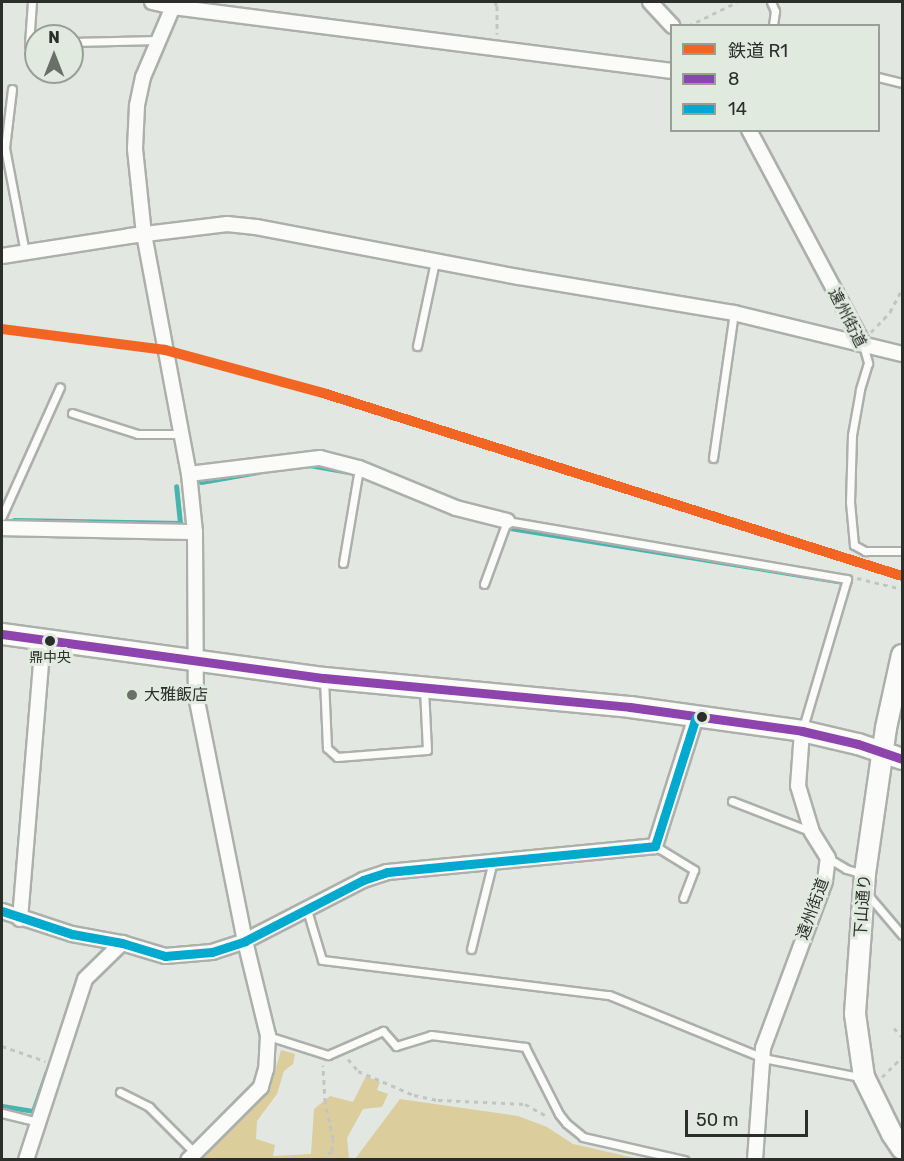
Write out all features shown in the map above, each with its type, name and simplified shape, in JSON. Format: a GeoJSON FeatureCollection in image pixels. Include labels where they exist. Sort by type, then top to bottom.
{"type":"FeatureCollection","features":[{"type":"Feature","properties":{"kind":"main road"},"geometry":{"type":"LineString","coordinates":[[2,634],[324,678],[630,707],[802,731],[882,751],[903,759]]}},
{"type":"Feature","properties":{"kind":"main road","name":"下山通り"},"geometry":{"type":"LineString","coordinates":[[903,655],[882,751],[865,882],[855,1014],[892,1134],[903,1149]]}},
{"type":"Feature","properties":{"kind":"street"},"geometry":{"type":"LineString","coordinates":[[152,2],[670,71]]}},
{"type":"Feature","properties":{"kind":"street"},"geometry":{"type":"LineString","coordinates":[[650,2],[670,24]]}},
{"type":"Feature","properties":{"kind":"street"},"geometry":{"type":"LineString","coordinates":[[174,4],[143,77],[137,106],[135,149],[144,234],[189,474],[195,532],[196,696],[245,941],[268,1035],[266,1069],[261,1087],[191,1156]]}},
{"type":"Feature","properties":{"kind":"street","name":"遠州街道"},"geometry":{"type":"LineString","coordinates":[[750,132],[862,342]]}},
{"type":"Feature","properties":{"kind":"street"},"geometry":{"type":"LineString","coordinates":[[2,256],[227,224],[734,313],[862,342],[903,354]]}},
{"type":"Feature","properties":{"kind":"street"},"geometry":{"type":"LineString","coordinates":[[189,474],[320,458],[359,468],[456,508],[507,521]]}},
{"type":"Feature","properties":{"kind":"street"},"geometry":{"type":"LineString","coordinates":[[2,528],[195,532]]}},
{"type":"Feature","properties":{"kind":"street"},"geometry":{"type":"LineString","coordinates":[[20,919],[43,640]]}},
{"type":"Feature","properties":{"kind":"street"},"geometry":{"type":"LineString","coordinates":[[2,911],[20,919],[72,934],[123,943],[165,956],[212,952],[245,941],[363,880],[387,872],[655,846],[696,717]]}},
{"type":"Feature","properties":{"kind":"street","name":"遠州街道"},"geometry":{"type":"LineString","coordinates":[[755,1160],[763,1048],[825,882],[828,858],[812,832],[798,786],[802,731]]}},
{"type":"Feature","properties":{"kind":"street"},"geometry":{"type":"LineString","coordinates":[[26,1160],[85,979],[123,943]]}},
{"type":"Feature","properties":{"kind":"lane"},"geometry":{"type":"LineString","coordinates":[[30,24],[32,2]]}},
{"type":"Feature","properties":{"kind":"lane"},"geometry":{"type":"LineString","coordinates":[[771,2],[774,12],[773,24]]}},
{"type":"Feature","properties":{"kind":"lane"},"geometry":{"type":"LineString","coordinates":[[84,42],[160,40]]}},
{"type":"Feature","properties":{"kind":"lane"},"geometry":{"type":"LineString","coordinates":[[880,77],[903,82]]}},
{"type":"Feature","properties":{"kind":"lane"},"geometry":{"type":"LineString","coordinates":[[12,89],[5,148],[25,253]]}},
{"type":"Feature","properties":{"kind":"lane"},"geometry":{"type":"LineString","coordinates":[[417,346],[435,261]]}},
{"type":"Feature","properties":{"kind":"lane"},"geometry":{"type":"LineString","coordinates":[[713,458],[734,313]]}},
{"type":"Feature","properties":{"kind":"lane","name":"遠州街道"},"geometry":{"type":"LineString","coordinates":[[862,342],[868,363],[860,390],[852,435],[850,502],[854,545],[865,551],[903,551]]}},
{"type":"Feature","properties":{"kind":"lane"},"geometry":{"type":"LineString","coordinates":[[2,516],[60,387]]}},
{"type":"Feature","properties":{"kind":"lane"},"geometry":{"type":"LineString","coordinates":[[72,413],[138,434],[181,434]]}},
{"type":"Feature","properties":{"kind":"lane"},"geometry":{"type":"LineString","coordinates":[[343,563],[359,468]]}},
{"type":"Feature","properties":{"kind":"lane"},"geometry":{"type":"LineString","coordinates":[[484,584],[507,521],[847,579]]}},
{"type":"Feature","properties":{"kind":"lane","name":"遠州街道"},"geometry":{"type":"LineString","coordinates":[[802,731],[847,579]]}},
{"type":"Feature","properties":{"kind":"lane"},"geometry":{"type":"LineString","coordinates":[[324,678],[327,748],[337,757],[427,750],[424,686]]}},
{"type":"Feature","properties":{"kind":"lane"},"geometry":{"type":"LineString","coordinates":[[732,801],[812,832]]}},
{"type":"Feature","properties":{"kind":"lane"},"geometry":{"type":"LineString","coordinates":[[655,846],[694,870],[683,898]]}},
{"type":"Feature","properties":{"kind":"lane"},"geometry":{"type":"LineString","coordinates":[[828,858],[865,882],[903,935]]}},
{"type":"Feature","properties":{"kind":"lane"},"geometry":{"type":"LineString","coordinates":[[471,949],[492,861]]}},
{"type":"Feature","properties":{"kind":"lane"},"geometry":{"type":"LineString","coordinates":[[307,910],[322,960],[609,995],[763,1058],[874,1076]]}},
{"type":"Feature","properties":{"kind":"lane"},"geometry":{"type":"LineString","coordinates":[[268,1035],[328,1055],[383,1031],[396,1046],[431,1035],[525,1047],[566,1123],[583,1137],[684,1160]]}},
{"type":"Feature","properties":{"kind":"lane"},"geometry":{"type":"LineString","coordinates":[[120,1092],[149,1107],[191,1156]]}},
{"type":"Feature","properties":{"kind":"lane"},"geometry":{"type":"LineString","coordinates":[[2,1113],[37,1122]]}},
{"type":"Feature","properties":{"kind":"path"},"geometry":{"type":"LineString","coordinates":[[495,2],[497,6],[496,48]]}},
{"type":"Feature","properties":{"kind":"path"},"geometry":{"type":"LineString","coordinates":[[692,24],[737,2]]}},
{"type":"Feature","properties":{"kind":"path"},"geometry":{"type":"LineString","coordinates":[[862,342],[890,312],[903,289]]}},
{"type":"Feature","properties":{"kind":"path"},"geometry":{"type":"LineString","coordinates":[[847,579],[857,577],[903,590]]}},
{"type":"Feature","properties":{"kind":"path"},"geometry":{"type":"LineString","coordinates":[[894,1028],[903,1036]]}},
{"type":"Feature","properties":{"kind":"path"},"geometry":{"type":"LineString","coordinates":[[2,1046],[57,1065]]}},
{"type":"Feature","properties":{"kind":"path"},"geometry":{"type":"LineString","coordinates":[[342,1050],[358,1071],[414,1095],[438,1100],[525,1104],[566,1123]]}},
{"type":"Feature","properties":{"kind":"path"},"geometry":{"type":"LineString","coordinates":[[321,1160],[332,1151],[333,1139],[325,1102],[322,1054]]}},
{"type":"Feature","properties":{"kind":"path"},"geometry":{"type":"LineString","coordinates":[[874,1076],[903,1057]]}},
{"type":"Feature","properties":{"kind":"shaded area"},"geometry":{"type":"Polygon","coordinates":[[[281,1050],[295,1054],[293,1064],[284,1071],[277,1094],[257,1121],[256,1139],[275,1145],[273,1156],[311,1154],[314,1109],[330,1096],[353,1102],[366,1076],[380,1082],[377,1090],[388,1094],[382,1107],[363,1109],[347,1138],[349,1159],[197,1160],[271,1085],[281,1050]]]}},
{"type":"Feature","properties":{"kind":"shaded area"},"geometry":{"type":"Polygon","coordinates":[[[400,1099],[518,1116],[547,1127],[573,1144],[639,1159],[355,1159],[400,1099]]]}},
{"type":"Feature","properties":{"kind":"waterway"},"geometry":{"type":"LineString","coordinates":[[309,465],[347,472]]}},
{"type":"Feature","properties":{"kind":"waterway"},"geometry":{"type":"LineString","coordinates":[[201,482],[258,472]]}},
{"type":"Feature","properties":{"kind":"waterway"},"geometry":{"type":"LineString","coordinates":[[14,520],[180,523],[176,486]]}},
{"type":"Feature","properties":{"kind":"waterway"},"geometry":{"type":"LineString","coordinates":[[510,528],[842,582]]}},
{"type":"Feature","properties":{"kind":"waterway"},"geometry":{"type":"LineString","coordinates":[[60,1033],[78,977],[84,971]]}},
{"type":"Feature","properties":{"kind":"waterway"},"geometry":{"type":"LineString","coordinates":[[53,1055],[54,1051]]}},
{"type":"Feature","properties":{"kind":"waterway"},"geometry":{"type":"LineString","coordinates":[[2,1106],[33,1111],[47,1071]]}},
{"type":"Feature","properties":{"kind":"rail line","name":"R1"},"geometry":{"type":"LineString","coordinates":[[2,329],[165,350],[323,393],[902,576]]}},
{"type":"Feature","properties":{"kind":"transit line","name":"8"},"geometry":{"type":"LineString","coordinates":[[2,634],[324,678],[630,707],[802,731],[858,744],[902,759]]}},
{"type":"Feature","properties":{"kind":"transit line","name":"14"},"geometry":{"type":"LineString","coordinates":[[2,911],[72,934],[122,943],[165,956],[212,952],[245,941],[363,880],[387,872],[655,846],[696,717]]}},
{"type":"Feature","properties":{"kind":"place","name":"鼎中央"},"geometry":{"type":"Point","coordinates":[50,641]}},
{"type":"Feature","properties":{"kind":"place","name":"大雅飯店"},"geometry":{"type":"Point","coordinates":[132,695]}}]}
